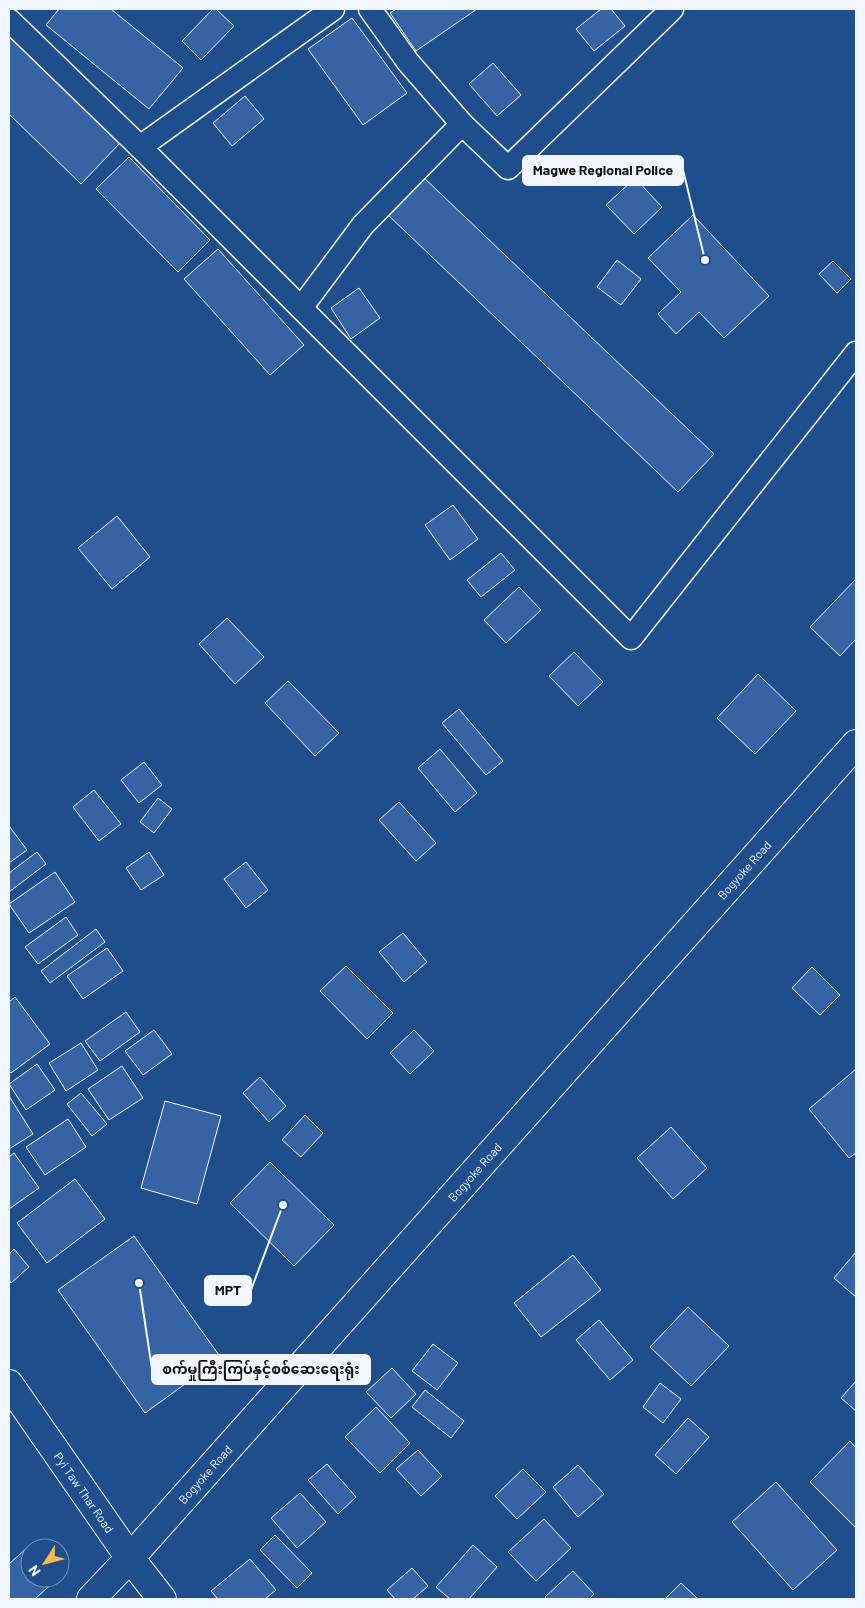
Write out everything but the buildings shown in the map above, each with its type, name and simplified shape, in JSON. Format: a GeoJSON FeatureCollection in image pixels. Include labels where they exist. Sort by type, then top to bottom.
{"type":"FeatureCollection","features":[{"type":"Feature","properties":{"kind":"main road","name":"Bogyoke Road"},"geometry":{"type":"LineString","coordinates":[[91,1599],[130,1558],[856,744]]}},
{"type":"Feature","properties":{"kind":"main road","name":"Pyi Taw Thar Road"},"geometry":{"type":"LineString","coordinates":[[9,1384],[130,1558],[162,1599]]}},
{"type":"Feature","properties":{"kind":"street"},"geometry":{"type":"LineString","coordinates":[[140,147],[334,9]]}},
{"type":"Feature","properties":{"kind":"street"},"geometry":{"type":"LineString","coordinates":[[370,9],[408,62],[462,124],[508,168],[672,9]]}},
{"type":"Feature","properties":{"kind":"street"},"geometry":{"type":"LineString","coordinates":[[9,20],[140,147],[631,638],[856,353]]}},
{"type":"Feature","properties":{"kind":"street"},"geometry":{"type":"LineString","coordinates":[[301,308],[363,225],[462,124]]}},
{"type":"Feature","properties":{"kind":"place","name":"Magwe Regional Police"},"geometry":{"type":"Point","coordinates":[705,260]}},
{"type":"Feature","properties":{"kind":"place","name":"MPT"},"geometry":{"type":"Point","coordinates":[283,1205]}},
{"type":"Feature","properties":{"kind":"place","name":"စက်မှုကြီးကြပ်နှင့်စစ်ဆေးရေးရုံး"},"geometry":{"type":"Point","coordinates":[139,1283]}}]}
